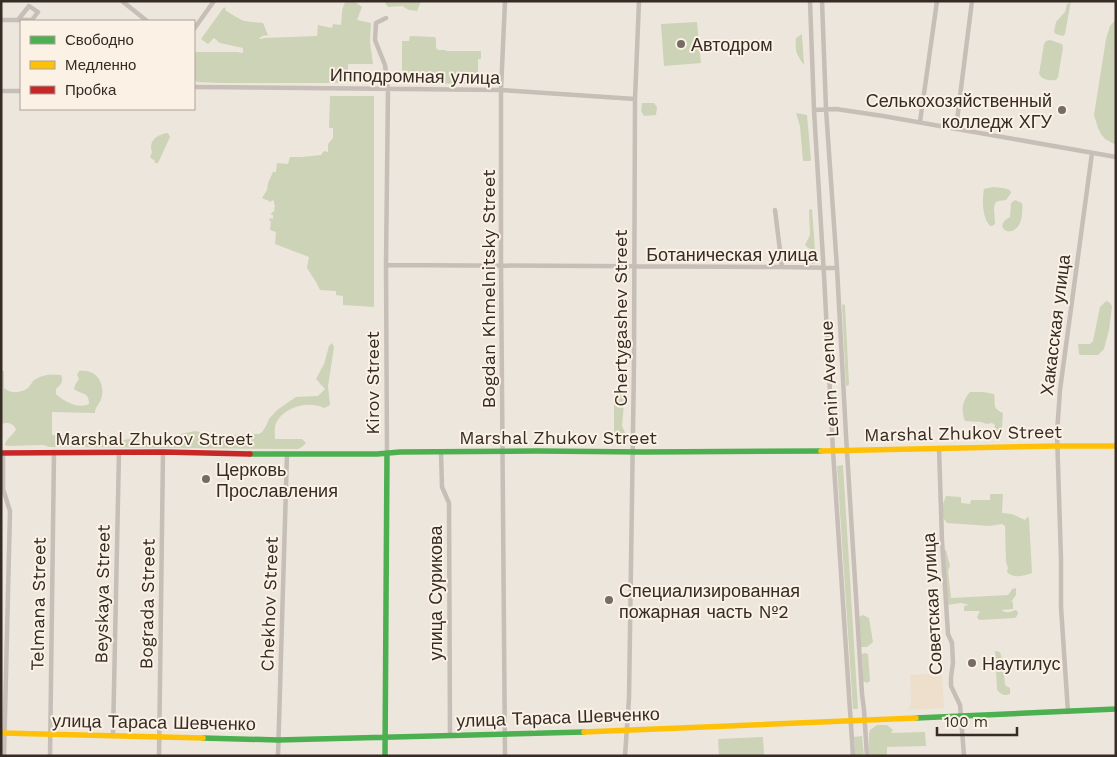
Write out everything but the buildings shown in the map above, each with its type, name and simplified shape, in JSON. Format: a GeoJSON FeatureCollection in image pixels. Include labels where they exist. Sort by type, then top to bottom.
{"type":"FeatureCollection","features":[{"type":"Feature","properties":{"kind":"main road","name":"Marshal Zhukov Street"},"geometry":{"type":"LineString","coordinates":[[2,453],[163,452],[287,454],[537,451],[833,451],[1116,446]]}},
{"type":"Feature","properties":{"kind":"main road","name":"Kirov Street"},"geometry":{"type":"LineString","coordinates":[[385,756],[387,453]]}},
{"type":"Feature","properties":{"kind":"main road","name":"улица Тараса Шевченко"},"geometry":{"type":"LineString","coordinates":[[3,733],[278,740],[626,730],[1116,709]]}},
{"type":"Feature","properties":{"kind":"street"},"geometry":{"type":"LineString","coordinates":[[122,1],[146,20]]}},
{"type":"Feature","properties":{"kind":"street"},"geometry":{"type":"LineString","coordinates":[[195,28],[214,1]]}},
{"type":"Feature","properties":{"kind":"street","name":"Bogdan Khmelnitsky Street"},"geometry":{"type":"LineString","coordinates":[[505,1],[501,90],[505,756]]}},
{"type":"Feature","properties":{"kind":"street","name":"Chertygashev Street"},"geometry":{"type":"LineString","coordinates":[[625,756],[629,698],[635,99],[639,1]]}},
{"type":"Feature","properties":{"kind":"street","name":"Lenin Avenue"},"geometry":{"type":"LineString","coordinates":[[810,1],[814,110],[833,451],[853,756]]}},
{"type":"Feature","properties":{"kind":"street","name":"Lenin Avenue"},"geometry":{"type":"LineString","coordinates":[[822,1],[826,109],[867,756]]}},
{"type":"Feature","properties":{"kind":"street"},"geometry":{"type":"LineString","coordinates":[[920,122],[937,1]]}},
{"type":"Feature","properties":{"kind":"street"},"geometry":{"type":"LineString","coordinates":[[956,128],[972,1]]}},
{"type":"Feature","properties":{"kind":"street","name":"Kirov Street"},"geometry":{"type":"LineString","coordinates":[[386,18],[376,23],[375,40],[385,65],[388,89],[386,265],[387,453]]}},
{"type":"Feature","properties":{"kind":"street"},"geometry":{"type":"LineString","coordinates":[[1,20],[18,20]]}},
{"type":"Feature","properties":{"kind":"street","name":"Ипподромная улица"},"geometry":{"type":"LineString","coordinates":[[195,87],[501,90],[635,99]]}},
{"type":"Feature","properties":{"kind":"street"},"geometry":{"type":"LineString","coordinates":[[1,91],[20,91]]}},
{"type":"Feature","properties":{"kind":"street"},"geometry":{"type":"LineString","coordinates":[[814,110],[836,109],[920,122],[1116,157]]}},
{"type":"Feature","properties":{"kind":"street","name":"Хакасская улица"},"geometry":{"type":"LineString","coordinates":[[1068,712],[1061,607],[1058,414],[1092,153]]}},
{"type":"Feature","properties":{"kind":"street"},"geometry":{"type":"LineString","coordinates":[[775,210],[782,267]]}},
{"type":"Feature","properties":{"kind":"street","name":"Ботаническая улица"},"geometry":{"type":"LineString","coordinates":[[386,265],[837,268]]}},
{"type":"Feature","properties":{"kind":"street","name":"Советская улица"},"geometry":{"type":"LineString","coordinates":[[939,448],[948,634],[952,643],[953,663],[950,677],[951,686],[960,705],[964,756]]}},
{"type":"Feature","properties":{"kind":"street","name":"Telmana Street"},"geometry":{"type":"LineString","coordinates":[[50,756],[54,452]]}},
{"type":"Feature","properties":{"kind":"street","name":"Beyskaya Street"},"geometry":{"type":"LineString","coordinates":[[113,736],[119,452]]}},
{"type":"Feature","properties":{"kind":"street","name":"Bograda Street"},"geometry":{"type":"LineString","coordinates":[[159,756],[163,452]]}},
{"type":"Feature","properties":{"kind":"street","name":"улица Сурикова"},"geometry":{"type":"LineString","coordinates":[[441,452],[442,487],[449,503],[450,735]]}},
{"type":"Feature","properties":{"kind":"street"},"geometry":{"type":"LineString","coordinates":[[2,453],[3,489],[10,511],[3,733],[4,756]]}},
{"type":"Feature","properties":{"kind":"street","name":"Chekhov Street"},"geometry":{"type":"LineString","coordinates":[[278,756],[287,454]]}},
{"type":"Feature","properties":{"kind":"green space"},"geometry":{"type":"Polygon","coordinates":[[[346,1],[354,1],[362,7],[357,20],[371,23],[370,42],[373,64],[348,64],[348,83],[220,83],[197,82],[195,80],[195,52],[243,53],[243,48],[220,43],[214,38],[208,44],[201,39],[224,7],[225,10],[243,21],[263,23],[268,35],[262,36],[259,39],[261,39],[317,36],[318,25],[332,28],[333,24],[341,25],[344,3],[346,1]]]}},
{"type":"Feature","properties":{"kind":"green space"},"geometry":{"type":"Polygon","coordinates":[[[384,1],[421,1],[417,11],[409,10],[402,6],[388,7],[384,1]]]}},
{"type":"Feature","properties":{"kind":"green space"},"geometry":{"type":"Polygon","coordinates":[[[1070,1],[1065,34],[1063,36],[1056,34],[1054,32],[1056,22],[1065,12],[1070,1]]]}},
{"type":"Feature","properties":{"kind":"green space"},"geometry":{"type":"Polygon","coordinates":[[[1116,19],[1116,145],[1105,139],[1101,134],[1094,115],[1106,39],[1110,26],[1116,19]]]}},
{"type":"Feature","properties":{"kind":"green space","name":"Автодром"},"geometry":{"type":"Polygon","coordinates":[[[697,22],[701,63],[664,66],[661,24],[697,22]]]}},
{"type":"Feature","properties":{"kind":"green space"},"geometry":{"type":"Polygon","coordinates":[[[802,34],[804,65],[798,55],[796,46],[796,38],[802,34]]]}},
{"type":"Feature","properties":{"kind":"green space"},"geometry":{"type":"Polygon","coordinates":[[[410,36],[435,37],[438,50],[481,51],[481,59],[478,59],[478,84],[402,83],[402,41],[409,41],[410,36]]]}},
{"type":"Feature","properties":{"kind":"green space"},"geometry":{"type":"Polygon","coordinates":[[[1050,40],[1062,44],[1063,48],[1056,80],[1046,80],[1039,74],[1044,44],[1050,40]]]}},
{"type":"Feature","properties":{"kind":"green space"},"geometry":{"type":"Polygon","coordinates":[[[330,96],[374,96],[374,307],[343,305],[343,296],[336,295],[336,291],[320,290],[307,268],[309,257],[275,244],[276,232],[270,230],[271,221],[269,221],[270,218],[273,219],[273,215],[271,215],[274,212],[274,201],[272,200],[271,202],[262,198],[273,172],[276,172],[277,163],[288,164],[290,157],[321,155],[324,151],[328,152],[328,144],[333,138],[333,128],[329,128],[330,96]]]}},
{"type":"Feature","properties":{"kind":"green space"},"geometry":{"type":"Polygon","coordinates":[[[642,103],[654,103],[657,107],[656,115],[644,116],[641,111],[642,103]]]}},
{"type":"Feature","properties":{"kind":"green space"},"geometry":{"type":"Polygon","coordinates":[[[796,113],[807,115],[810,161],[803,161],[800,126],[796,113]]]}},
{"type":"Feature","properties":{"kind":"green space"},"geometry":{"type":"Polygon","coordinates":[[[168,133],[170,137],[158,163],[155,163],[150,157],[152,141],[160,135],[168,133]]]}},
{"type":"Feature","properties":{"kind":"green space"},"geometry":{"type":"Polygon","coordinates":[[[993,187],[1010,190],[1011,193],[1006,200],[995,203],[995,224],[990,226],[984,213],[983,198],[984,189],[993,187]]]}},
{"type":"Feature","properties":{"kind":"green space"},"geometry":{"type":"Polygon","coordinates":[[[1015,200],[1022,203],[1022,215],[1015,229],[1007,231],[1002,225],[1010,217],[1011,203],[1015,200]]]}},
{"type":"Feature","properties":{"kind":"green space"},"geometry":{"type":"Polygon","coordinates":[[[812,209],[816,263],[812,264],[811,249],[805,245],[810,235],[809,210],[812,209]]]}},
{"type":"Feature","properties":{"kind":"green space"},"geometry":{"type":"Polygon","coordinates":[[[1107,301],[1112,306],[1104,349],[1098,355],[1079,354],[1078,344],[1090,344],[1093,341],[1100,307],[1107,301]]]}},
{"type":"Feature","properties":{"kind":"green space"},"geometry":{"type":"Polygon","coordinates":[[[843,304],[845,305],[848,386],[846,385],[843,304]]]}},
{"type":"Feature","properties":{"kind":"green space"},"geometry":{"type":"Polygon","coordinates":[[[332,343],[334,347],[328,386],[330,405],[324,408],[304,405],[290,409],[280,417],[275,425],[275,439],[302,439],[306,443],[298,449],[5,445],[16,429],[10,423],[1,424],[1,371],[4,371],[4,388],[13,392],[25,390],[42,376],[61,375],[62,381],[56,389],[56,394],[67,402],[80,406],[89,404],[89,400],[86,395],[74,389],[79,379],[77,375],[79,371],[89,371],[97,377],[101,383],[102,391],[95,413],[52,412],[52,435],[109,435],[115,437],[118,441],[139,440],[141,444],[179,443],[180,434],[195,431],[206,433],[217,440],[239,434],[259,434],[277,410],[296,397],[318,396],[325,389],[316,379],[324,364],[329,346],[332,343]]]}},
{"type":"Feature","properties":{"kind":"green space"},"geometry":{"type":"Polygon","coordinates":[[[624,390],[622,426],[628,439],[620,443],[614,437],[614,405],[617,392],[624,390]]]}},
{"type":"Feature","properties":{"kind":"green space"},"geometry":{"type":"Polygon","coordinates":[[[970,392],[994,394],[995,407],[1003,413],[1000,432],[994,431],[995,425],[992,423],[965,421],[963,406],[970,392]]]}},
{"type":"Feature","properties":{"kind":"green space"},"geometry":{"type":"Polygon","coordinates":[[[843,465],[858,709],[853,709],[837,466],[843,465]]]}},
{"type":"Feature","properties":{"kind":"green space"},"geometry":{"type":"Polygon","coordinates":[[[990,494],[1003,494],[1002,513],[1012,514],[1025,520],[1027,517],[1029,518],[1032,573],[1016,576],[1007,572],[1005,526],[1002,524],[990,526],[947,523],[944,520],[942,510],[946,496],[961,497],[961,503],[970,504],[971,500],[990,500],[990,494]]]}},
{"type":"Feature","properties":{"kind":"green space"},"geometry":{"type":"Polygon","coordinates":[[[944,550],[946,550],[950,566],[948,571],[951,598],[1008,595],[1012,589],[1016,588],[1016,595],[1011,602],[1013,602],[1013,609],[1001,610],[1010,612],[1016,610],[1018,612],[1017,616],[1015,618],[979,620],[977,617],[980,611],[964,611],[964,606],[969,605],[961,603],[947,605],[944,550]]]}},
{"type":"Feature","properties":{"kind":"green space"},"geometry":{"type":"Polygon","coordinates":[[[863,615],[869,618],[873,642],[867,647],[860,647],[859,617],[863,615]]]}},
{"type":"Feature","properties":{"kind":"green space"},"geometry":{"type":"Polygon","coordinates":[[[995,651],[1000,652],[1005,685],[1010,688],[1010,694],[1003,695],[997,690],[995,651]]]}},
{"type":"Feature","properties":{"kind":"green space"},"geometry":{"type":"Polygon","coordinates":[[[862,654],[868,654],[870,681],[867,683],[863,681],[862,654]]]}},
{"type":"Feature","properties":{"kind":"green space"},"geometry":{"type":"Polygon","coordinates":[[[877,725],[887,725],[893,730],[891,733],[925,732],[926,746],[887,747],[887,756],[869,756],[870,730],[877,725]]]}},
{"type":"Feature","properties":{"kind":"green space"},"geometry":{"type":"Polygon","coordinates":[[[862,736],[864,756],[855,756],[854,737],[862,736]]]}},
{"type":"Feature","properties":{"kind":"green space"},"geometry":{"type":"Polygon","coordinates":[[[763,737],[764,756],[719,756],[718,739],[763,737]]]}},
{"type":"Feature","properties":{"kind":"shaded area"},"geometry":{"type":"Polygon","coordinates":[[[942,673],[944,708],[907,710],[911,704],[910,675],[942,673]]]}},
{"type":"Feature","properties":{"kind":"traffic: fast"},"geometry":{"type":"LineString","coordinates":[[250,454],[821,451]]}},
{"type":"Feature","properties":{"kind":"traffic: fast"},"geometry":{"type":"LineString","coordinates":[[385,756],[387,453]]}},
{"type":"Feature","properties":{"kind":"traffic: fast"},"geometry":{"type":"LineString","coordinates":[[916,718],[1116,709]]}},
{"type":"Feature","properties":{"kind":"traffic: fast"},"geometry":{"type":"LineString","coordinates":[[203,738],[278,740],[584,732]]}},
{"type":"Feature","properties":{"kind":"traffic: slow"},"geometry":{"type":"LineString","coordinates":[[821,451],[1116,446]]}},
{"type":"Feature","properties":{"kind":"traffic: slow"},"geometry":{"type":"LineString","coordinates":[[584,732],[916,718]]}},
{"type":"Feature","properties":{"kind":"traffic: slow"},"geometry":{"type":"LineString","coordinates":[[1,733],[203,738]]}},
{"type":"Feature","properties":{"kind":"traffic: jam"},"geometry":{"type":"LineString","coordinates":[[1,453],[163,452],[250,454]]}},
{"type":"Feature","properties":{"kind":"place","name":"Автодром"},"geometry":{"type":"Point","coordinates":[681,44]}},
{"type":"Feature","properties":{"kind":"place","name":"Селькохозяйственный колледж ХГУ"},"geometry":{"type":"Point","coordinates":[1062,110]}},
{"type":"Feature","properties":{"kind":"place","name":"Церковь Прославления"},"geometry":{"type":"Point","coordinates":[206,479]}},
{"type":"Feature","properties":{"kind":"place","name":"Специализированная пожарная часть №2"},"geometry":{"type":"Point","coordinates":[609,600]}},
{"type":"Feature","properties":{"kind":"place","name":"Наутилус"},"geometry":{"type":"Point","coordinates":[972,663]}}]}
